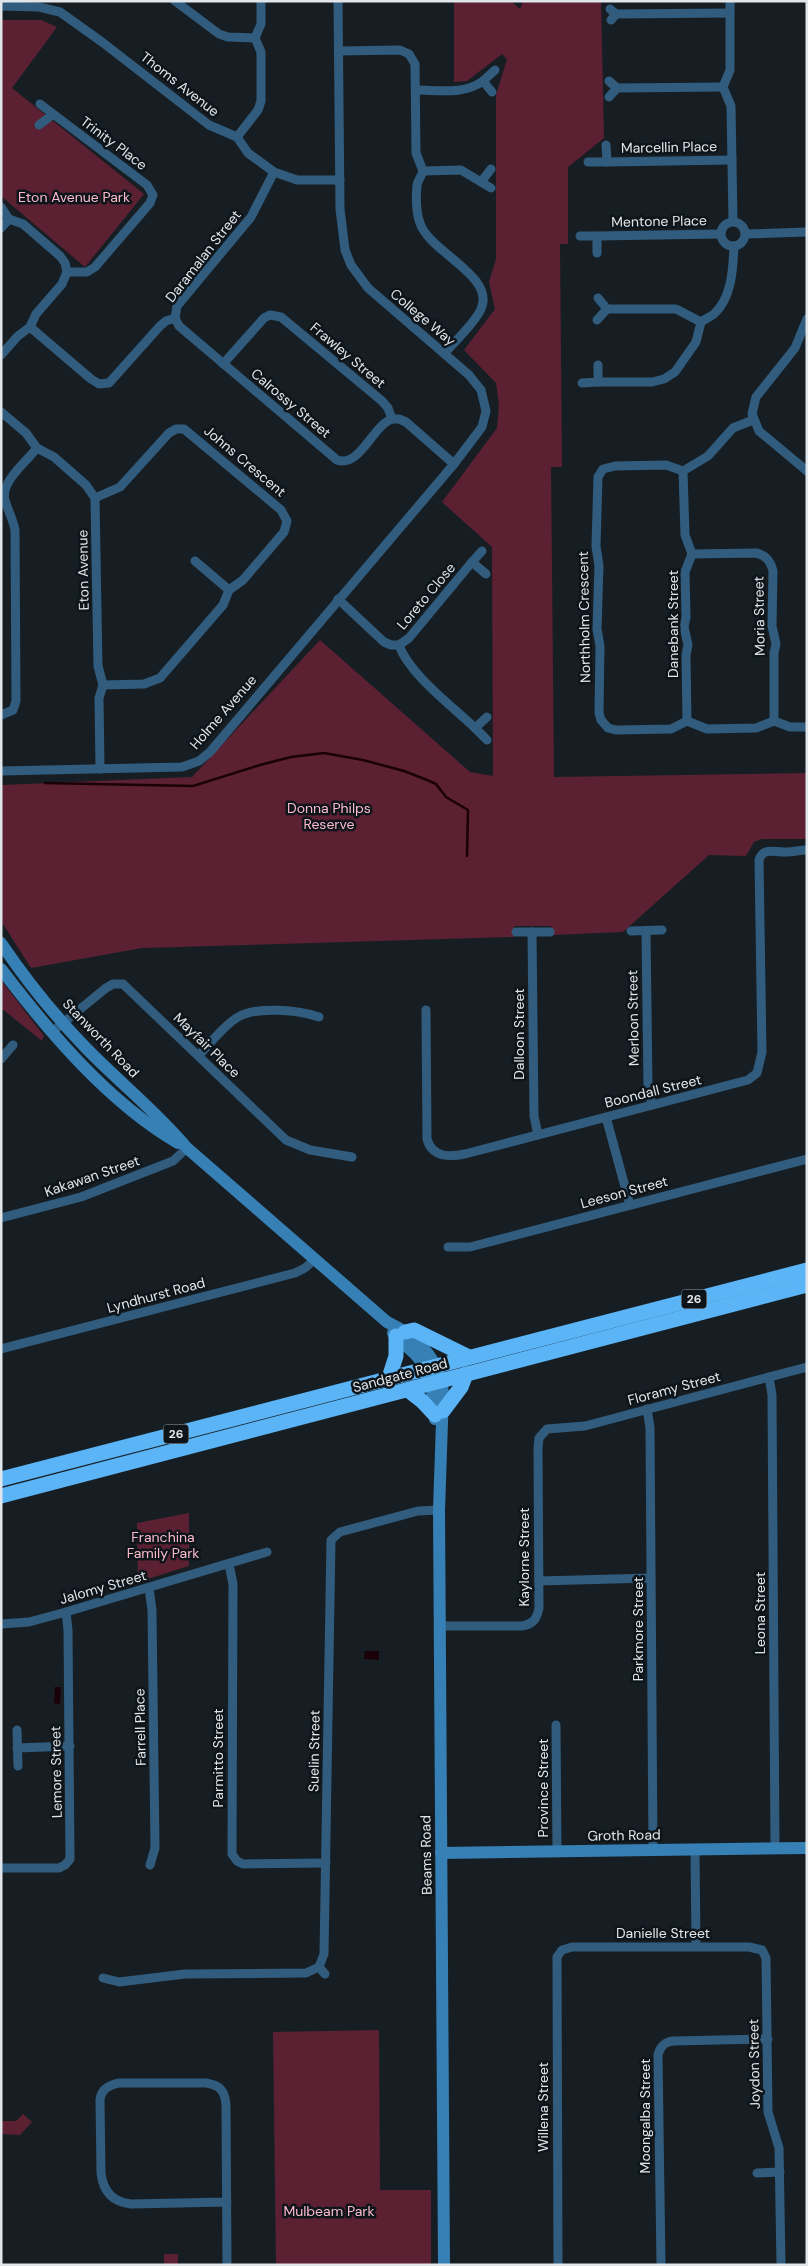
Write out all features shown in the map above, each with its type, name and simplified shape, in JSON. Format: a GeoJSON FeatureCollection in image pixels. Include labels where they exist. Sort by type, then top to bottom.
{"type":"FeatureCollection","features":[{"type":"Feature","properties":{"kind":"highway","name":"Sandgate Road"},"geometry":{"type":"LineString","coordinates":[[1,1479],[469,1356],[807,1270]]}},
{"type":"Feature","properties":{"kind":"highway","name":"Sandgate Road"},"geometry":{"type":"LineString","coordinates":[[1,1496],[807,1285]]}},
{"type":"Feature","properties":{"kind":"highway"},"geometry":{"type":"LineString","coordinates":[[389,1378],[400,1334],[414,1330],[469,1356]]}},
{"type":"Feature","properties":{"kind":"highway"},"geometry":{"type":"LineString","coordinates":[[408,1390],[439,1413],[461,1387],[466,1374]]}},
{"type":"Feature","properties":{"kind":"main road","name":"Stanworth Road"},"geometry":{"type":"LineString","coordinates":[[1,943],[63,1022],[91,1053],[162,1119],[186,1148],[400,1334],[429,1352],[430,1367],[436,1382]]}},
{"type":"Feature","properties":{"kind":"main road","name":"Stanworth Road"},"geometry":{"type":"LineString","coordinates":[[1,969],[52,1032],[108,1088],[153,1128],[186,1148]]}},
{"type":"Feature","properties":{"kind":"main road","name":"Beams Road"},"geometry":{"type":"LineString","coordinates":[[436,1382],[443,1432],[440,1444],[439,1510],[444,2265]]}},
{"type":"Feature","properties":{"kind":"main road","name":"Groth Road"},"geometry":{"type":"LineString","coordinates":[[441,1853],[807,1848]]}},
{"type":"Feature","properties":{"kind":"street"},"geometry":{"type":"LineString","coordinates":[[175,1],[219,34],[228,37],[255,38]]}},
{"type":"Feature","properties":{"kind":"street"},"geometry":{"type":"LineString","coordinates":[[237,137],[258,110],[261,101],[261,52],[255,38],[261,24],[261,1]]}},
{"type":"Feature","properties":{"kind":"street","name":"College Way"},"geometry":{"type":"LineString","coordinates":[[338,1],[340,180],[342,231],[348,258],[355,271],[373,293],[444,353],[478,385],[486,404],[486,416],[480,432],[338,599]]}},
{"type":"Feature","properties":{"kind":"street"},"geometry":{"type":"LineString","coordinates":[[730,1],[730,70],[723,87],[731,103],[733,221]]}},
{"type":"Feature","properties":{"kind":"street","name":"Thoms Avenue"},"geometry":{"type":"LineString","coordinates":[[1,6],[32,6],[52,9],[70,18],[209,125],[237,137],[248,153],[274,172],[297,180],[340,180]]}},
{"type":"Feature","properties":{"kind":"street"},"geometry":{"type":"LineString","coordinates":[[612,14],[730,13]]}},
{"type":"Feature","properties":{"kind":"street"},"geometry":{"type":"LineString","coordinates":[[339,51],[405,52],[415,64],[416,153],[423,171],[417,186],[418,217],[422,229],[433,243],[476,279],[483,292],[481,308],[444,353]]}},
{"type":"Feature","properties":{"kind":"street"},"geometry":{"type":"LineString","coordinates":[[416,90],[463,90],[472,88],[495,70]]}},
{"type":"Feature","properties":{"kind":"street"},"geometry":{"type":"LineString","coordinates":[[483,81],[492,92]]}},
{"type":"Feature","properties":{"kind":"street"},"geometry":{"type":"LineString","coordinates":[[609,81],[616,88],[723,87]]}},
{"type":"Feature","properties":{"kind":"street"},"geometry":{"type":"LineString","coordinates":[[609,96],[616,88]]}},
{"type":"Feature","properties":{"kind":"street","name":"Trinity Place"},"geometry":{"type":"LineString","coordinates":[[40,104],[52,115],[147,185],[153,195],[150,203],[95,267],[87,272],[67,272]]}},
{"type":"Feature","properties":{"kind":"street"},"geometry":{"type":"LineString","coordinates":[[39,125],[52,115]]}},
{"type":"Feature","properties":{"kind":"street","name":"Marcellin Place"},"geometry":{"type":"LineString","coordinates":[[606,145],[606,162]]}},
{"type":"Feature","properties":{"kind":"street","name":"Marcellin Place"},"geometry":{"type":"LineString","coordinates":[[588,162],[732,160]]}},
{"type":"Feature","properties":{"kind":"street"},"geometry":{"type":"LineString","coordinates":[[481,182],[491,169]]}},
{"type":"Feature","properties":{"kind":"street"},"geometry":{"type":"LineString","coordinates":[[423,171],[461,170],[491,188]]}},
{"type":"Feature","properties":{"kind":"street","name":"Daramalan Street"},"geometry":{"type":"LineString","coordinates":[[30,327],[91,379],[103,384],[114,378],[164,322],[175,318],[177,306],[251,217],[274,172]]}},
{"type":"Feature","properties":{"kind":"street"},"geometry":{"type":"LineString","coordinates":[[1,206],[9,219],[23,224],[60,256],[65,263],[67,272],[62,284],[36,314],[30,327],[18,336],[1,355]]}},
{"type":"Feature","properties":{"kind":"street"},"geometry":{"type":"LineString","coordinates":[[1,228],[9,219]]}},
{"type":"Feature","properties":{"kind":"street"},"geometry":{"type":"LineString","coordinates":[[733,221],[743,226],[746,234],[744,241],[734,246],[723,242],[720,234],[725,224],[733,221]]}},
{"type":"Feature","properties":{"kind":"street"},"geometry":{"type":"LineString","coordinates":[[746,234],[807,232]]}},
{"type":"Feature","properties":{"kind":"street","name":"Mentone Place"},"geometry":{"type":"LineString","coordinates":[[580,236],[720,234]]}},
{"type":"Feature","properties":{"kind":"street","name":"Mentone Place"},"geometry":{"type":"LineString","coordinates":[[597,236],[597,253]]}},
{"type":"Feature","properties":{"kind":"street"},"geometry":{"type":"LineString","coordinates":[[582,383],[652,382],[664,379],[674,372],[696,342],[701,322],[715,313],[726,296],[731,279],[734,246]]}},
{"type":"Feature","properties":{"kind":"street"},"geometry":{"type":"LineString","coordinates":[[598,298],[607,310]]}},
{"type":"Feature","properties":{"kind":"street"},"geometry":{"type":"LineString","coordinates":[[597,320],[607,310],[676,309],[701,322]]}},
{"type":"Feature","properties":{"kind":"street","name":"Frawley Street"},"geometry":{"type":"LineString","coordinates":[[224,364],[264,318],[273,315],[280,317],[382,402],[388,408],[392,419]]}},
{"type":"Feature","properties":{"kind":"street","name":"Calrossy Street"},"geometry":{"type":"LineString","coordinates":[[175,318],[179,326],[340,461],[347,461],[357,455],[382,425],[392,419]]}},
{"type":"Feature","properties":{"kind":"street"},"geometry":{"type":"LineString","coordinates":[[807,319],[795,348],[756,397],[752,406],[753,420],[761,433],[807,471]]}},
{"type":"Feature","properties":{"kind":"street"},"geometry":{"type":"LineString","coordinates":[[598,365],[598,382]]}},
{"type":"Feature","properties":{"kind":"street"},"geometry":{"type":"LineString","coordinates":[[1,412],[26,433],[37,448],[50,454],[86,485],[95,498]]}},
{"type":"Feature","properties":{"kind":"street"},"geometry":{"type":"LineString","coordinates":[[392,419],[406,422],[454,464]]}},
{"type":"Feature","properties":{"kind":"street"},"geometry":{"type":"LineString","coordinates":[[683,471],[708,456],[732,428],[753,420]]}},
{"type":"Feature","properties":{"kind":"street","name":"Johns Crescent"},"geometry":{"type":"LineString","coordinates":[[95,498],[120,488],[172,430],[180,429],[188,431],[281,510],[286,518],[287,525],[284,532],[243,580],[229,590],[222,605],[160,678],[144,684],[103,684]]}},
{"type":"Feature","properties":{"kind":"street"},"geometry":{"type":"LineString","coordinates":[[1,715],[13,710],[16,702],[15,530],[12,515],[5,501],[5,491],[10,481],[37,448]]}},
{"type":"Feature","properties":{"kind":"street","name":"Northholm Crescent"},"geometry":{"type":"LineString","coordinates":[[683,471],[666,465],[615,466],[606,467],[599,473],[597,485],[596,546],[599,566],[597,628],[600,646],[599,713],[605,725],[616,730],[668,729],[687,721]]}},
{"type":"Feature","properties":{"kind":"street","name":"Danebank Street"},"geometry":{"type":"LineString","coordinates":[[683,471],[685,535],[692,554],[686,572],[686,617],[684,627],[688,645],[686,655],[687,721]]}},
{"type":"Feature","properties":{"kind":"street","name":"Eton Avenue"},"geometry":{"type":"LineString","coordinates":[[95,498],[98,666],[103,684],[99,698],[100,769]]}},
{"type":"Feature","properties":{"kind":"street","name":"Loreto Close"},"geometry":{"type":"LineString","coordinates":[[398,645],[408,638],[482,551]]}},
{"type":"Feature","properties":{"kind":"street","name":"Moria Street"},"geometry":{"type":"LineString","coordinates":[[692,554],[756,553],[765,556],[770,563],[773,571],[772,626],[776,644],[774,653],[774,720]]}},
{"type":"Feature","properties":{"kind":"street"},"geometry":{"type":"LineString","coordinates":[[196,561],[229,590]]}},
{"type":"Feature","properties":{"kind":"street","name":"Loreto Close"},"geometry":{"type":"LineString","coordinates":[[472,562],[486,574]]}},
{"type":"Feature","properties":{"kind":"street"},"geometry":{"type":"LineString","coordinates":[[338,599],[384,642],[392,646],[398,645],[402,655],[411,667],[487,740]]}},
{"type":"Feature","properties":{"kind":"street","name":"Holme Avenue"},"geometry":{"type":"LineString","coordinates":[[1,771],[182,767],[202,758],[338,599]]}},
{"type":"Feature","properties":{"kind":"street"},"geometry":{"type":"LineString","coordinates":[[475,728],[487,717]]}},
{"type":"Feature","properties":{"kind":"street"},"geometry":{"type":"LineString","coordinates":[[687,721],[699,728],[706,729],[760,728],[774,720],[790,728],[807,728]]}},
{"type":"Feature","properties":{"kind":"street","name":"Boondall Street"},"geometry":{"type":"LineString","coordinates":[[426,1010],[426,1135],[432,1150],[443,1155],[456,1156],[748,1080],[757,1073],[762,1052],[759,860],[762,854],[768,850],[785,852],[807,850]]}},
{"type":"Feature","properties":{"kind":"street","name":"Merloon Street"},"geometry":{"type":"LineString","coordinates":[[646,930],[648,1087],[652,1105]]}},
{"type":"Feature","properties":{"kind":"street"},"geometry":{"type":"LineString","coordinates":[[631,931],[662,930]]}},
{"type":"Feature","properties":{"kind":"street"},"geometry":{"type":"LineString","coordinates":[[516,932],[550,932]]}},
{"type":"Feature","properties":{"kind":"street","name":"Dalloon Street"},"geometry":{"type":"LineString","coordinates":[[532,932],[534,1116],[538,1134]]}},
{"type":"Feature","properties":{"kind":"street","name":"Mayfair Place"},"geometry":{"type":"LineString","coordinates":[[52,1032],[106,988],[113,984],[123,984],[286,1140],[310,1150],[352,1157]]}},
{"type":"Feature","properties":{"kind":"street"},"geometry":{"type":"LineString","coordinates":[[199,1055],[230,1023],[244,1014],[261,1011],[299,1011],[319,1017]]}},
{"type":"Feature","properties":{"kind":"street"},"geometry":{"type":"LineString","coordinates":[[1,1059],[13,1045]]}},
{"type":"Feature","properties":{"kind":"street"},"geometry":{"type":"LineString","coordinates":[[606,1117],[630,1205]]}},
{"type":"Feature","properties":{"kind":"street","name":"Kakawan Street"},"geometry":{"type":"LineString","coordinates":[[1,1218],[81,1197],[173,1161],[186,1148]]}},
{"type":"Feature","properties":{"kind":"street","name":"Leeson Street"},"geometry":{"type":"LineString","coordinates":[[448,1247],[470,1247],[807,1159]]}},
{"type":"Feature","properties":{"kind":"street","name":"Lyndhurst Road"},"geometry":{"type":"LineString","coordinates":[[1,1349],[295,1273],[305,1268],[314,1260]]}},
{"type":"Feature","properties":{"kind":"street","name":"Floramy Street"},"geometry":{"type":"LineString","coordinates":[[547,1429],[586,1426],[807,1367]]}},
{"type":"Feature","properties":{"kind":"street","name":"Leona Street"},"geometry":{"type":"LineString","coordinates":[[769,1377],[772,1395],[775,1848]]}},
{"type":"Feature","properties":{"kind":"street","name":"Parkmore Street"},"geometry":{"type":"LineString","coordinates":[[647,1409],[650,1428],[653,1850]]}},
{"type":"Feature","properties":{"kind":"street","name":"Kaylorne Street"},"geometry":{"type":"LineString","coordinates":[[440,1626],[529,1624],[535,1620],[538,1611],[539,1581],[538,1448],[539,1438],[547,1429]]}},
{"type":"Feature","properties":{"kind":"street","name":"Suelin Street"},"geometry":{"type":"LineString","coordinates":[[103,1978],[119,1982],[186,1974],[306,1973],[322,1971],[326,1863],[330,1549],[333,1536],[340,1532],[418,1511],[439,1510]]}},
{"type":"Feature","properties":{"kind":"street","name":"Jalomy Street"},"geometry":{"type":"LineString","coordinates":[[1,1624],[29,1622],[268,1552]]}},
{"type":"Feature","properties":{"kind":"street","name":"Parmitto Street"},"geometry":{"type":"LineString","coordinates":[[229,1564],[233,1584],[232,1854],[237,1861],[243,1864],[326,1863]]}},
{"type":"Feature","properties":{"kind":"street"},"geometry":{"type":"LineString","coordinates":[[539,1581],[651,1578]]}},
{"type":"Feature","properties":{"kind":"street","name":"Farrell Place"},"geometry":{"type":"LineString","coordinates":[[150,1588],[152,1610],[155,1848],[150,1866]]}},
{"type":"Feature","properties":{"kind":"street","name":"Lemore Street"},"geometry":{"type":"LineString","coordinates":[[1,1868],[59,1868],[68,1862],[71,1852],[68,1630],[66,1612]]}},
{"type":"Feature","properties":{"kind":"street","name":"Province Street"},"geometry":{"type":"LineString","coordinates":[[556,1725],[556,1851]]}},
{"type":"Feature","properties":{"kind":"street"},"geometry":{"type":"LineString","coordinates":[[17,1730],[18,1766]]}},
{"type":"Feature","properties":{"kind":"street"},"geometry":{"type":"LineString","coordinates":[[17,1748],[70,1746]]}},
{"type":"Feature","properties":{"kind":"street"},"geometry":{"type":"LineString","coordinates":[[695,1850],[696,1946]]}},
{"type":"Feature","properties":{"kind":"street","name":"Danielle Street"},"geometry":{"type":"LineString","coordinates":[[562,1950],[572,1947],[749,1946],[759,1948],[763,1952]]}},
{"type":"Feature","properties":{"kind":"street","name":"Willena Street"},"geometry":{"type":"LineString","coordinates":[[558,2265],[556,1966],[557,1957],[562,1950]]}},
{"type":"Feature","properties":{"kind":"street","name":"Joydon Street"},"geometry":{"type":"LineString","coordinates":[[763,1952],[767,1965],[768,2112],[779,2148],[781,2265]]}},
{"type":"Feature","properties":{"kind":"street","name":"Moongalba Street"},"geometry":{"type":"LineString","coordinates":[[660,2265],[658,2055],[660,2048],[667,2042],[674,2040],[768,2039]]}},
{"type":"Feature","properties":{"kind":"street"},"geometry":{"type":"LineString","coordinates":[[227,2202],[131,2204],[119,2202],[109,2195],[103,2185],[101,2173],[100,2100],[102,2092],[109,2086],[119,2083],[206,2083],[219,2087],[224,2094],[225,2102],[227,2202],[227,2265]]}},
{"type":"Feature","properties":{"kind":"street"},"geometry":{"type":"LineString","coordinates":[[757,2173],[780,2172]]}},
{"type":"Feature","properties":{"kind":"green space","name":"Donna Philps Reserve"},"geometry":{"type":"Polygon","coordinates":[[[454,1],[511,1],[520,9],[523,1],[601,1],[604,138],[568,167],[568,244],[560,244],[562,467],[551,467],[554,777],[807,773],[807,839],[762,839],[754,842],[746,856],[709,855],[623,932],[552,935],[551,926],[514,926],[514,937],[142,948],[31,968],[1,921],[1,785],[192,777],[320,640],[470,772],[493,776],[492,547],[442,502],[497,428],[499,405],[496,383],[464,350],[495,309],[489,282],[496,259],[496,95],[507,59],[502,54],[467,81],[454,82],[454,1]]]}},
{"type":"Feature","properties":{"kind":"green space","name":"Eton Avenue Park"},"geometry":{"type":"Polygon","coordinates":[[[1,20],[41,20],[57,27],[12,88],[144,194],[85,267],[1,196],[1,20]]]}},
{"type":"Feature","properties":{"kind":"green space"},"geometry":{"type":"Polygon","coordinates":[[[1,980],[44,1036],[42,1041],[1,1008],[1,980]]]}},
{"type":"Feature","properties":{"kind":"green space","name":"Franchina Family Park"},"geometry":{"type":"Polygon","coordinates":[[[189,1513],[189,1566],[138,1582],[137,1523],[189,1513]]]}},
{"type":"Feature","properties":{"kind":"green space","name":"Mulbeam Park"},"geometry":{"type":"Polygon","coordinates":[[[379,2030],[380,2190],[431,2190],[431,2265],[276,2265],[273,2032],[379,2030]]]}},
{"type":"Feature","properties":{"kind":"green space"},"geometry":{"type":"Polygon","coordinates":[[[23,2114],[32,2122],[20,2135],[1,2134],[1,2121],[16,2121],[23,2114]]]}},
{"type":"Feature","properties":{"kind":"green space"},"geometry":{"type":"Polygon","coordinates":[[[164,2254],[178,2254],[178,2265],[164,2265],[164,2254]]]}},
{"type":"Feature","properties":{"kind":"shaded area"},"geometry":{"type":"Polygon","coordinates":[[[365,1651],[379,1651],[379,1660],[364,1659],[365,1651]]]}},
{"type":"Feature","properties":{"kind":"shaded area"},"geometry":{"type":"Polygon","coordinates":[[[55,1687],[61,1687],[60,1704],[54,1703],[55,1687]]]}},
{"type":"Feature","properties":{"kind":"waterway"},"geometry":{"type":"LineString","coordinates":[[45,783],[193,786],[291,757],[324,753],[363,760],[404,771],[436,784],[446,797],[468,810],[467,856]]}}]}
